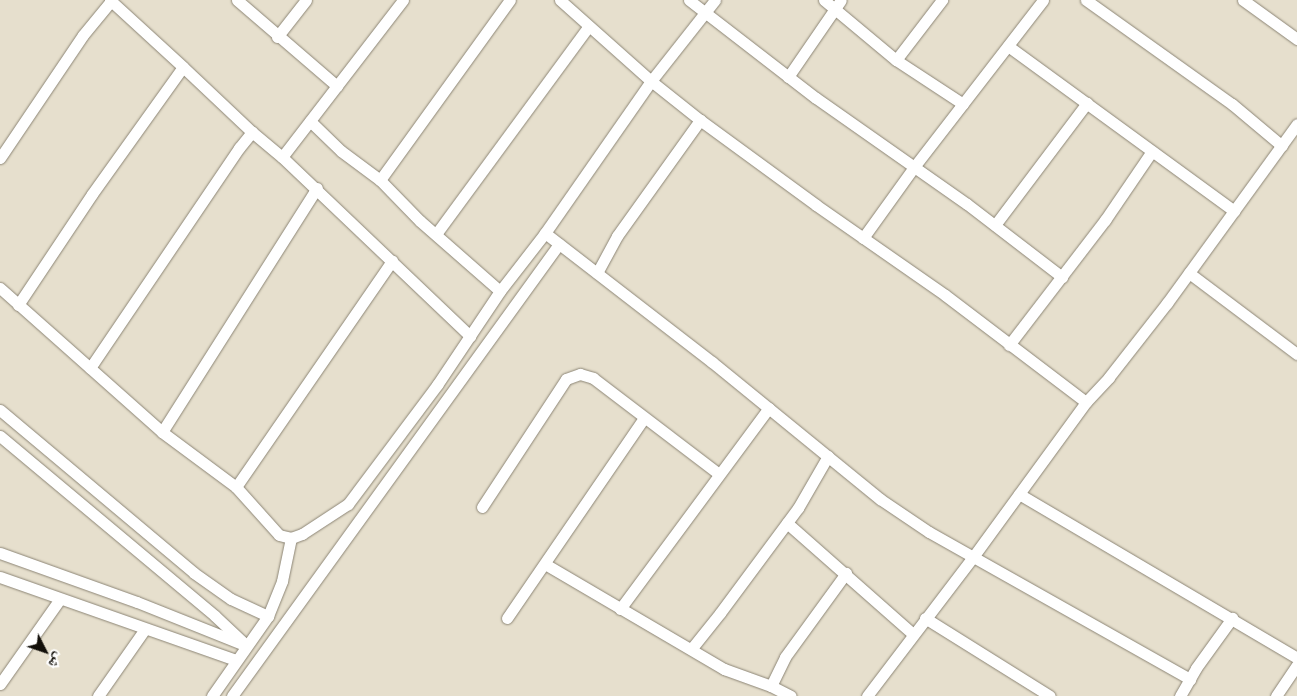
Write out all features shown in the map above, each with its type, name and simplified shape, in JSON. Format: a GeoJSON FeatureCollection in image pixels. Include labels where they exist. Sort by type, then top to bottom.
{"type":"FeatureCollection","features":[{"type":"Feature","properties":{"kind":"street"},"geometry":{"type":"LineString","coordinates":[[0,158],[83,34],[110,0],[252,132],[318,188],[470,336]]}},
{"type":"Feature","properties":{"kind":"street"},"geometry":{"type":"LineString","coordinates":[[236,0],[277,37],[337,86]]}},
{"type":"Feature","properties":{"kind":"street"},"geometry":{"type":"LineString","coordinates":[[277,37],[306,0]]}},
{"type":"Feature","properties":{"kind":"street"},"geometry":{"type":"LineString","coordinates":[[282,157],[403,0]]}},
{"type":"Feature","properties":{"kind":"street"},"geometry":{"type":"LineString","coordinates":[[380,180],[510,0]]}},
{"type":"Feature","properties":{"kind":"street"},"geometry":{"type":"LineString","coordinates":[[560,0],[588,27],[700,120],[945,295],[1086,402]]}},
{"type":"Feature","properties":{"kind":"street"},"geometry":{"type":"LineString","coordinates":[[690,0],[705,14],[788,77],[995,225],[1062,277]]}},
{"type":"Feature","properties":{"kind":"street"},"geometry":{"type":"LineString","coordinates":[[0,288],[162,432],[236,487],[278,535],[291,538],[302,534],[348,504],[437,385],[500,291],[545,233],[651,81],[715,0]]}},
{"type":"Feature","properties":{"kind":"street"},"geometry":{"type":"LineString","coordinates":[[824,0],[838,5],[896,60],[963,104]]}},
{"type":"Feature","properties":{"kind":"street"},"geometry":{"type":"LineString","coordinates":[[896,60],[942,0]]}},
{"type":"Feature","properties":{"kind":"street"},"geometry":{"type":"LineString","coordinates":[[863,238],[914,167],[1043,0]]}},
{"type":"Feature","properties":{"kind":"street"},"geometry":{"type":"LineString","coordinates":[[1086,0],[1232,104],[1282,146]]}},
{"type":"Feature","properties":{"kind":"street"},"geometry":{"type":"LineString","coordinates":[[1243,0],[1258,4],[1297,39]]}},
{"type":"Feature","properties":{"kind":"street"},"geometry":{"type":"LineString","coordinates":[[788,77],[838,5]]}},
{"type":"Feature","properties":{"kind":"street"},"geometry":{"type":"LineString","coordinates":[[436,234],[588,27]]}},
{"type":"Feature","properties":{"kind":"street"},"geometry":{"type":"LineString","coordinates":[[1008,46],[1234,211]]}},
{"type":"Feature","properties":{"kind":"street"},"geometry":{"type":"LineString","coordinates":[[18,305],[92,194],[183,67]]}},
{"type":"Feature","properties":{"kind":"street"},"geometry":{"type":"LineString","coordinates":[[995,225],[1087,103]]}},
{"type":"Feature","properties":{"kind":"street"},"geometry":{"type":"LineString","coordinates":[[597,273],[617,236],[700,120]]}},
{"type":"Feature","properties":{"kind":"street"},"geometry":{"type":"LineString","coordinates":[[310,121],[342,151],[380,180],[436,234],[500,291]]}},
{"type":"Feature","properties":{"kind":"street"},"geometry":{"type":"LineString","coordinates":[[867,696],[973,557],[1086,402],[1109,377],[1189,273],[1297,124]]}},
{"type":"Feature","properties":{"kind":"street"},"geometry":{"type":"LineString","coordinates":[[90,368],[239,148],[252,132]]}},
{"type":"Feature","properties":{"kind":"street"},"geometry":{"type":"LineString","coordinates":[[1009,345],[1105,220],[1152,151]]}},
{"type":"Feature","properties":{"kind":"street"},"geometry":{"type":"LineString","coordinates":[[162,432],[318,188]]}},
{"type":"Feature","properties":{"kind":"street"},"geometry":{"type":"LineString","coordinates":[[545,233],[769,408],[880,499],[928,532],[1190,679]]}},
{"type":"Feature","properties":{"kind":"street"},"geometry":{"type":"LineString","coordinates":[[232,696],[559,244]]}},
{"type":"Feature","properties":{"kind":"street"},"geometry":{"type":"LineString","coordinates":[[236,487],[392,261]]}},
{"type":"Feature","properties":{"kind":"street"},"geometry":{"type":"LineString","coordinates":[[1189,273],[1297,354]]}},
{"type":"Feature","properties":{"kind":"street"},"geometry":{"type":"LineString","coordinates":[[482,507],[566,379],[580,374],[593,378],[719,474]]}},
{"type":"Feature","properties":{"kind":"street"},"geometry":{"type":"LineString","coordinates":[[620,609],[769,408]]}},
{"type":"Feature","properties":{"kind":"street"},"geometry":{"type":"LineString","coordinates":[[0,410],[194,573],[231,599],[268,616]]}},
{"type":"Feature","properties":{"kind":"street"},"geometry":{"type":"LineString","coordinates":[[507,618],[644,418]]}},
{"type":"Feature","properties":{"kind":"street"},"geometry":{"type":"LineString","coordinates":[[0,436],[215,616],[246,645]]}},
{"type":"Feature","properties":{"kind":"street"},"geometry":{"type":"LineString","coordinates":[[692,648],[787,523],[828,456]]}},
{"type":"Feature","properties":{"kind":"street"},"geometry":{"type":"LineString","coordinates":[[45,474],[58,459]]}},
{"type":"Feature","properties":{"kind":"street"},"geometry":{"type":"LineString","coordinates":[[1018,494],[1232,618],[1297,658]]}},
{"type":"Feature","properties":{"kind":"street"},"geometry":{"type":"LineString","coordinates":[[348,504],[364,515]]}},
{"type":"Feature","properties":{"kind":"street"},"geometry":{"type":"LineString","coordinates":[[787,523],[913,634]]}},
{"type":"Feature","properties":{"kind":"street"},"geometry":{"type":"LineString","coordinates":[[212,696],[268,616],[282,581],[291,538]]}},
{"type":"Feature","properties":{"kind":"street"},"geometry":{"type":"LineString","coordinates":[[0,553],[137,602],[246,645]]}},
{"type":"Feature","properties":{"kind":"street"},"geometry":{"type":"LineString","coordinates":[[545,564],[620,609],[692,648],[724,669],[771,686],[791,696]]}},
{"type":"Feature","properties":{"kind":"street"},"geometry":{"type":"LineString","coordinates":[[771,686],[785,657],[846,573]]}},
{"type":"Feature","properties":{"kind":"street"},"geometry":{"type":"LineString","coordinates":[[0,577],[236,660]]}},
{"type":"Feature","properties":{"kind":"street"},"geometry":{"type":"LineString","coordinates":[[0,684],[60,599]]}},
{"type":"Feature","properties":{"kind":"street"},"geometry":{"type":"LineString","coordinates":[[925,618],[1050,696]]}},
{"type":"Feature","properties":{"kind":"street"},"geometry":{"type":"LineString","coordinates":[[1180,696],[1232,618]]}},
{"type":"Feature","properties":{"kind":"street"},"geometry":{"type":"LineString","coordinates":[[98,696],[145,629]]}},
{"type":"Feature","properties":{"kind":"street"},"geometry":{"type":"LineString","coordinates":[[1276,696],[1297,665]]}}]}
